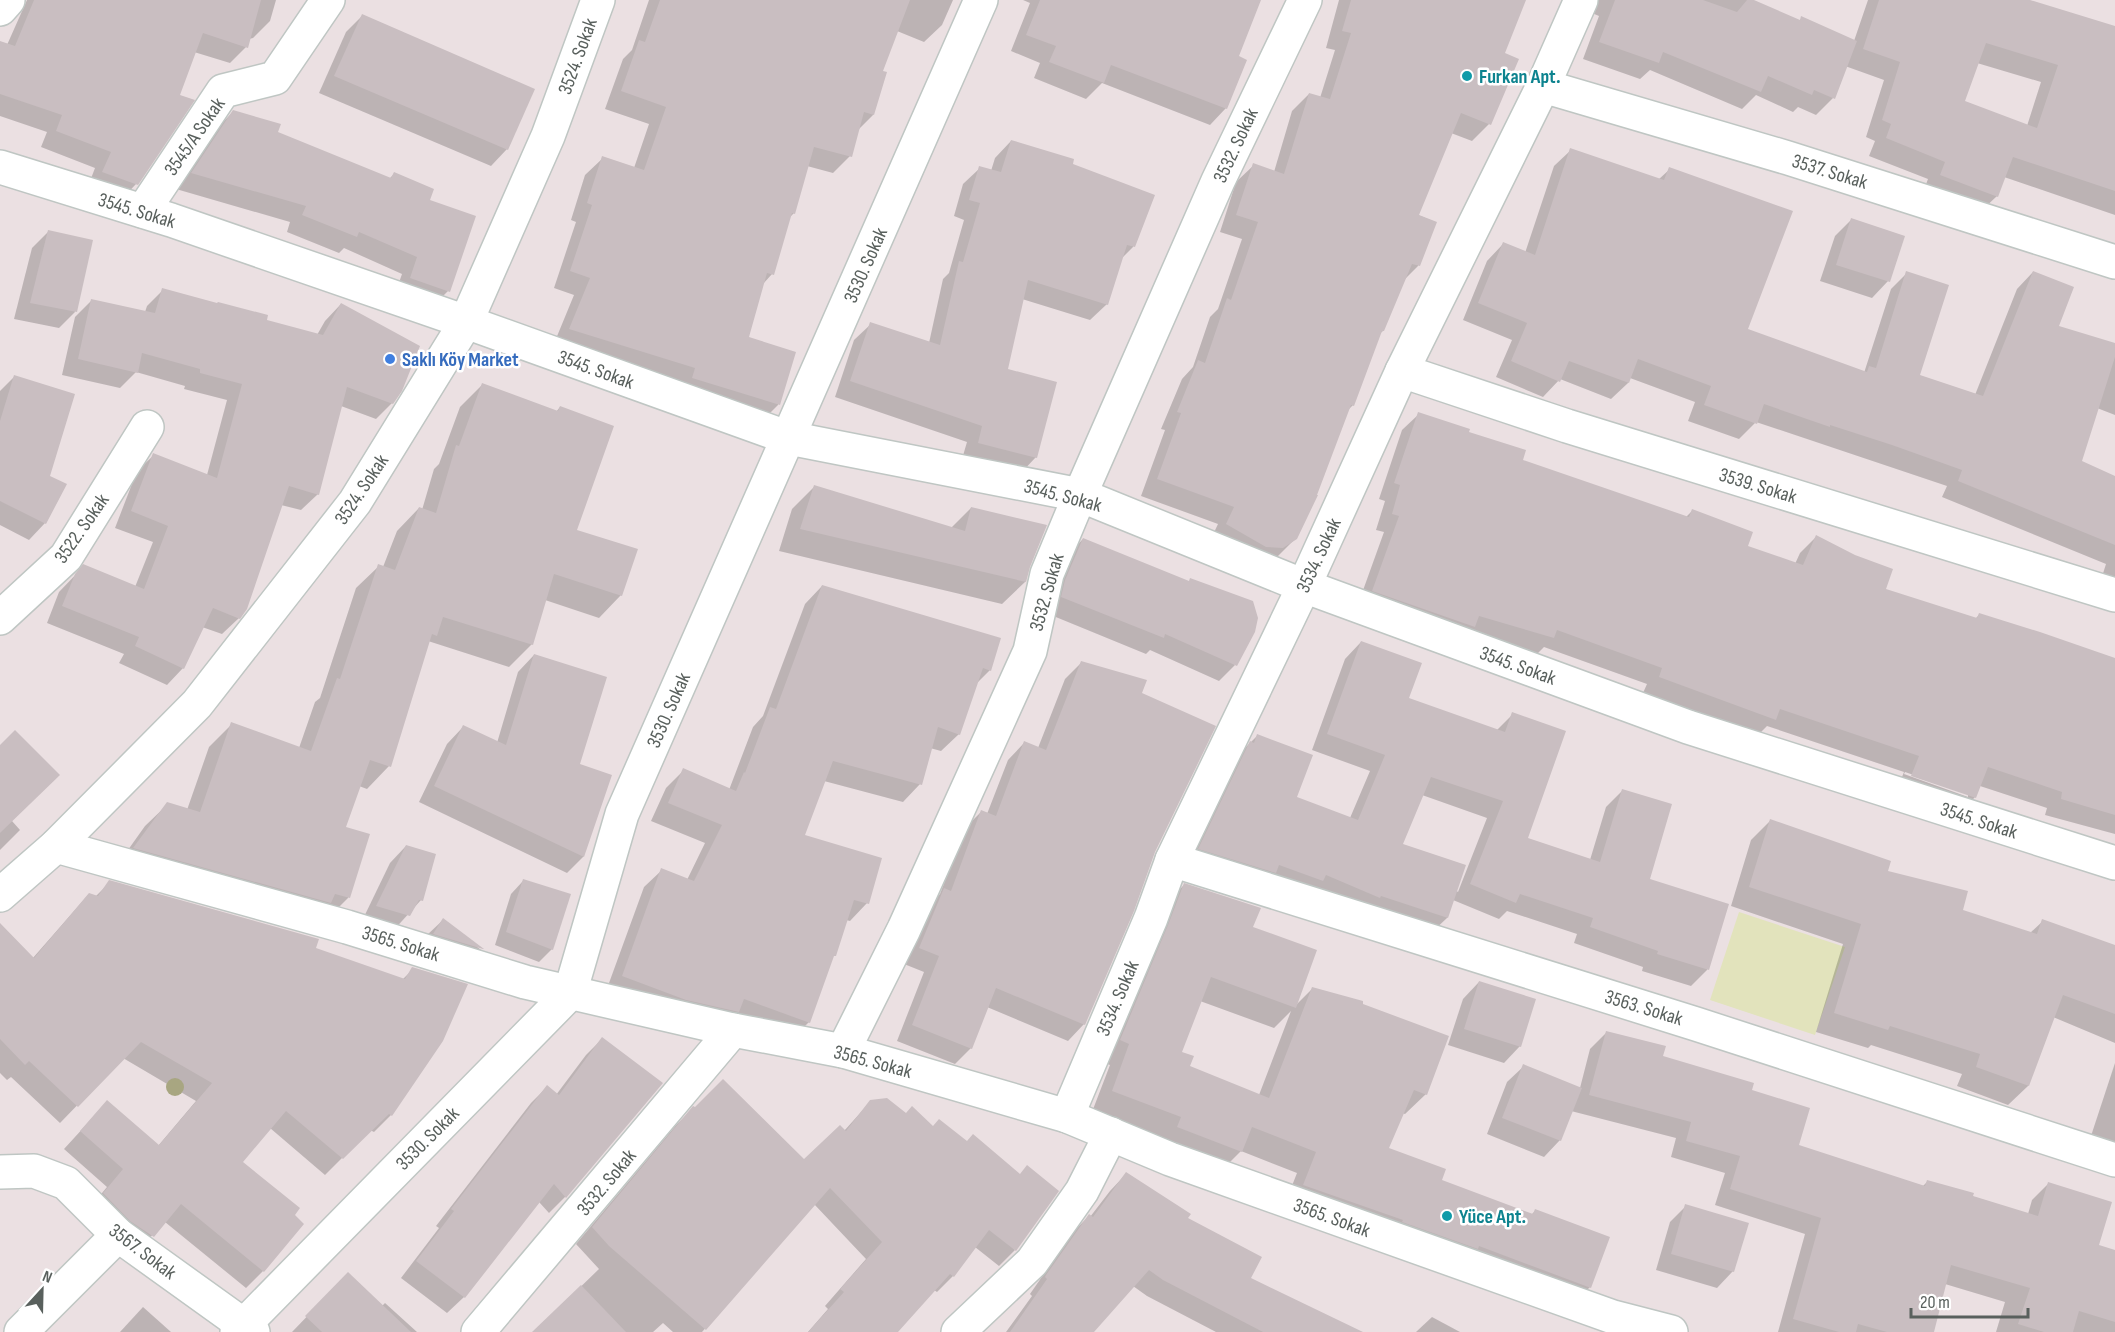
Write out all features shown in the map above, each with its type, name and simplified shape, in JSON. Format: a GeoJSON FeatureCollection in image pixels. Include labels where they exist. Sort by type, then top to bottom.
{"type":"FeatureCollection","features":[{"type":"Feature","properties":{"kind":"street"},"geometry":{"type":"LineString","coordinates":[[0,9],[8,0]]}},
{"type":"Feature","properties":{"kind":"street","name":"3545/A Sokak"},"geometry":{"type":"LineString","coordinates":[[143,211],[223,91],[275,78],[328,0]]}},
{"type":"Feature","properties":{"kind":"street","name":"3524. Sokak"},"geometry":{"type":"LineString","coordinates":[[0,895],[57,846],[197,704],[355,502],[466,322],[549,136],[598,0]]}},
{"type":"Feature","properties":{"kind":"street","name":"3530. Sokak"},"geometry":{"type":"LineString","coordinates":[[244,1330],[570,993],[622,814],[981,0]]}},
{"type":"Feature","properties":{"kind":"street","name":"3532. Sokak"},"geometry":{"type":"LineString","coordinates":[[843,1051],[904,930],[1030,651],[1047,574],[1080,495],[1218,181],[1305,0]]}},
{"type":"Feature","properties":{"kind":"street","name":"3534. Sokak"},"geometry":{"type":"LineString","coordinates":[[1067,1116],[1151,918],[1172,860],[1304,586],[1402,371],[1543,86],[1581,0]]}},
{"type":"Feature","properties":{"kind":"street","name":"3537. Sokak"},"geometry":{"type":"LineString","coordinates":[[1543,86],[1799,162],[2115,262]]}},
{"type":"Feature","properties":{"kind":"street","name":"3545. Sokak"},"geometry":{"type":"LineString","coordinates":[[0,167],[143,211],[466,322],[789,438],[1080,495],[1304,586],[1688,727],[2115,863]]}},
{"type":"Feature","properties":{"kind":"street","name":"3539. Sokak"},"geometry":{"type":"LineString","coordinates":[[1402,371],[1567,426],[2115,595]]}},
{"type":"Feature","properties":{"kind":"street","name":"3522. Sokak"},"geometry":{"type":"LineString","coordinates":[[0,618],[66,556],[147,427]]}},
{"type":"Feature","properties":{"kind":"street","name":"3565. Sokak"},"geometry":{"type":"LineString","coordinates":[[57,846],[347,927],[525,982],[733,1030],[843,1051],[1067,1116],[1181,1163],[1601,1313],[1671,1332]]}},
{"type":"Feature","properties":{"kind":"street","name":"3563. Sokak"},"geometry":{"type":"LineString","coordinates":[[1172,860],[1696,1024],[2115,1160]]}},
{"type":"Feature","properties":{"kind":"street","name":"3532. Sokak"},"geometry":{"type":"LineString","coordinates":[[478,1332],[733,1030]]}},
{"type":"Feature","properties":{"kind":"street"},"geometry":{"type":"LineString","coordinates":[[958,1332],[1032,1262],[1082,1191],[1111,1134]]}},
{"type":"Feature","properties":{"kind":"street","name":"3567. Sokak"},"geometry":{"type":"LineString","coordinates":[[0,1172],[34,1171],[66,1183],[118,1235],[244,1330]]}},
{"type":"Feature","properties":{"kind":"street"},"geometry":{"type":"LineString","coordinates":[[21,1332],[118,1235]]}},
{"type":"Feature","properties":{"kind":"green space"},"geometry":{"type":"Polygon","coordinates":[[[1739,912],[1845,947],[1815,1035],[1710,1000],[1739,912]]]}},
{"type":"Feature","properties":{"kind":"building"},"geometry":{"type":"Polygon","coordinates":[[[34,0],[261,0],[248,48],[203,33],[180,95],[195,100],[138,185],[102,172],[111,152],[56,131],[62,115],[0,94],[0,41],[15,46],[34,0]]]}},
{"type":"Feature","properties":{"kind":"building"},"geometry":{"type":"Polygon","coordinates":[[[660,0],[910,0],[883,71],[887,72],[874,115],[864,112],[852,157],[814,147],[795,214],[792,213],[774,275],[767,273],[749,337],[796,352],[780,405],[692,378],[695,368],[569,329],[590,278],[570,271],[592,205],[587,203],[602,156],[644,170],[666,107],[621,91],[639,40],[645,42],[660,0]]]}},
{"type":"Feature","properties":{"kind":"building"},"geometry":{"type":"Polygon","coordinates":[[[1040,0],[1261,0],[1239,56],[1247,60],[1227,109],[1111,65],[1104,83],[1049,62],[1056,46],[1026,35],[1040,0]]]}},
{"type":"Feature","properties":{"kind":"building"},"geometry":{"type":"Polygon","coordinates":[[[1351,0],[1526,0],[1505,53],[1519,59],[1491,125],[1461,113],[1419,215],[1437,222],[1420,266],[1412,264],[1384,331],[1382,331],[1354,406],[1351,405],[1318,495],[1297,539],[1283,548],[1266,547],[1226,524],[1234,507],[1157,479],[1181,413],[1177,412],[1198,360],[1205,363],[1227,298],[1231,300],[1258,222],[1236,215],[1253,163],[1284,174],[1309,93],[1330,99],[1351,33],[1342,31],[1351,0]]]}},
{"type":"Feature","properties":{"kind":"building"},"geometry":{"type":"Polygon","coordinates":[[[1615,0],[1703,0],[1737,12],[1747,0],[1754,0],[1800,20],[1801,16],[1857,41],[1835,99],[1814,90],[1812,95],[1768,76],[1761,92],[1663,52],[1659,63],[1599,42],[1615,0]]]}},
{"type":"Feature","properties":{"kind":"building"},"geometry":{"type":"Polygon","coordinates":[[[1879,0],[2030,0],[2115,26],[2115,191],[2013,157],[1998,197],[1940,175],[1945,162],[1886,138],[1891,124],[1882,120],[1900,62],[1863,49],[1879,0]],[[1986,43],[1965,101],[2037,128],[2058,65],[1986,43]]]}},
{"type":"Feature","properties":{"kind":"building"},"geometry":{"type":"Polygon","coordinates":[[[362,14],[535,89],[508,150],[334,76],[362,14]]]}},
{"type":"Feature","properties":{"kind":"building"},"geometry":{"type":"Polygon","coordinates":[[[233,110],[281,124],[278,132],[391,178],[394,172],[434,189],[430,200],[476,216],[450,292],[410,278],[417,257],[359,232],[357,237],[302,215],[306,206],[191,173],[233,110]]]}},
{"type":"Feature","properties":{"kind":"building"},"geometry":{"type":"Polygon","coordinates":[[[1011,140],[1074,159],[1073,164],[1155,195],[1135,247],[1127,245],[1108,305],[1028,280],[1008,369],[1057,382],[1037,458],[978,443],[982,426],[850,381],[870,322],[940,345],[959,261],[963,262],[980,203],[969,200],[979,166],[1001,172],[1011,140]]]}},
{"type":"Feature","properties":{"kind":"building"},"geometry":{"type":"Polygon","coordinates":[[[1570,148],[1664,180],[1669,167],[1793,211],[1748,329],[1867,372],[1869,366],[1876,368],[1906,271],[1949,285],[1920,375],[1983,396],[2033,271],[2074,287],[2059,326],[2115,343],[2115,357],[2082,461],[2115,476],[2115,545],[1958,481],[1962,470],[1892,445],[1764,404],[1757,424],[1704,405],[1711,386],[1638,359],[1629,383],[1569,361],[1560,382],[1511,361],[1527,323],[1478,303],[1503,242],[1535,255],[1570,148]]]}},
{"type":"Feature","properties":{"kind":"building"},"geometry":{"type":"Polygon","coordinates":[[[1851,218],[1905,236],[1890,282],[1836,265],[1851,218]]]}},
{"type":"Feature","properties":{"kind":"building"},"geometry":{"type":"Polygon","coordinates":[[[48,230],[93,240],[77,312],[30,303],[48,230]]]}},
{"type":"Feature","properties":{"kind":"building"},"geometry":{"type":"Polygon","coordinates":[[[162,288],[268,315],[267,320],[323,335],[341,303],[420,346],[402,391],[393,404],[347,387],[319,495],[289,486],[247,609],[240,619],[213,608],[184,669],[135,646],[139,637],[62,606],[75,574],[83,564],[144,589],[168,526],[131,511],[153,453],[217,478],[242,384],[200,373],[200,369],[142,353],[138,373],[78,359],[91,299],[155,313],[162,288]]]}},
{"type":"Feature","properties":{"kind":"building"},"geometry":{"type":"Polygon","coordinates":[[[14,375],[75,394],[50,476],[67,484],[46,524],[0,501],[0,421],[14,375]]]}},
{"type":"Feature","properties":{"kind":"building"},"geometry":{"type":"Polygon","coordinates":[[[482,383],[558,411],[560,406],[614,426],[577,530],[638,549],[622,596],[554,574],[533,645],[443,617],[437,636],[432,634],[391,767],[370,760],[346,827],[370,834],[350,898],[335,894],[331,903],[133,848],[167,802],[200,812],[231,722],[311,751],[337,678],[340,679],[378,564],[395,570],[419,507],[436,513],[456,445],[459,446],[482,383]]]}},
{"type":"Feature","properties":{"kind":"building"},"geometry":{"type":"Polygon","coordinates":[[[1418,412],[1470,429],[1469,432],[1526,450],[1523,460],[1689,517],[1692,509],[1753,532],[1748,546],[1803,565],[1816,535],[1855,555],[1893,569],[1886,589],[1977,618],[1979,613],[2115,658],[2115,815],[2061,799],[2062,792],[1988,767],[1976,798],[1911,776],[1919,756],[1780,709],[1776,720],[1659,677],[1662,668],[1557,630],[1554,638],[1479,616],[1475,627],[1372,591],[1399,516],[1392,514],[1400,485],[1394,483],[1418,412]]]}},
{"type":"Feature","properties":{"kind":"building"},"geometry":{"type":"Polygon","coordinates":[[[814,485],[965,531],[971,507],[1047,525],[1026,582],[800,529],[814,485]]]}},
{"type":"Feature","properties":{"kind":"building"},"geometry":{"type":"Polygon","coordinates":[[[1083,538],[1189,581],[1190,578],[1253,601],[1258,618],[1255,632],[1237,666],[1165,634],[1164,638],[1061,597],[1065,580],[1083,538]]]}},
{"type":"Feature","properties":{"kind":"building"},"geometry":{"type":"Polygon","coordinates":[[[822,585],[1001,638],[991,671],[983,668],[960,735],[938,727],[922,785],[833,761],[805,835],[882,858],[869,904],[854,900],[836,956],[834,956],[810,1023],[744,999],[739,1012],[686,1000],[622,976],[661,868],[694,881],[722,825],[668,803],[683,768],[736,791],[770,707],[776,709],[822,585]]]}},
{"type":"Feature","properties":{"kind":"building"},"geometry":{"type":"Polygon","coordinates":[[[1361,641],[1422,663],[1409,698],[1505,732],[1512,712],[1566,731],[1528,838],[1600,862],[1622,789],[1672,804],[1650,879],[1729,904],[1709,970],[1657,954],[1658,951],[1590,927],[1593,918],[1520,894],[1516,903],[1470,884],[1503,801],[1431,777],[1403,844],[1466,865],[1448,918],[1381,896],[1380,898],[1326,875],[1323,881],[1279,865],[1276,873],[1198,849],[1250,741],[1254,743],[1257,734],[1313,755],[1297,797],[1358,820],[1385,755],[1327,734],[1361,641]]]}},
{"type":"Feature","properties":{"kind":"building"},"geometry":{"type":"Polygon","coordinates":[[[534,654],[607,677],[580,764],[612,775],[584,857],[434,786],[463,725],[506,745],[534,654]]]}},
{"type":"Feature","properties":{"kind":"building"},"geometry":{"type":"Polygon","coordinates":[[[1081,661],[1147,680],[1142,693],[1216,726],[1155,852],[1134,911],[1085,1025],[996,988],[972,1049],[912,1025],[939,956],[919,948],[944,888],[951,891],[981,810],[996,816],[1024,741],[1046,750],[1081,661]]]}},
{"type":"Feature","properties":{"kind":"building"},"geometry":{"type":"Polygon","coordinates":[[[15,730],[60,775],[0,833],[0,745],[15,730]]]}},
{"type":"Feature","properties":{"kind":"building"},"geometry":{"type":"Polygon","coordinates":[[[1770,819],[1891,861],[1888,871],[1968,891],[1963,910],[2037,934],[2042,919],[2115,945],[2115,1014],[2063,995],[2029,1086],[1976,1067],[1980,1054],[1890,1026],[1888,1030],[1834,1013],[1861,924],[1749,887],[1770,819]]]}},
{"type":"Feature","properties":{"kind":"building"},"geometry":{"type":"Polygon","coordinates":[[[406,845],[436,854],[423,901],[419,900],[410,916],[376,906],[406,845]]]}},
{"type":"Feature","properties":{"kind":"building"},"geometry":{"type":"Polygon","coordinates":[[[523,879],[571,894],[553,950],[506,932],[523,879]]]}},
{"type":"Feature","properties":{"kind":"building"},"geometry":{"type":"Polygon","coordinates":[[[109,880],[319,939],[316,948],[405,979],[412,967],[468,984],[443,1041],[392,1116],[389,1114],[343,1159],[286,1111],[243,1162],[300,1208],[295,1215],[304,1224],[264,1272],[181,1204],[154,1237],[130,1221],[103,1193],[123,1169],[80,1131],[107,1100],[159,1145],[212,1083],[141,1042],[78,1107],[29,1061],[25,1065],[0,1039],[0,923],[34,958],[89,893],[98,896],[109,880]]]}},
{"type":"Feature","properties":{"kind":"building"},"geometry":{"type":"Polygon","coordinates":[[[1184,883],[1261,908],[1253,927],[1317,950],[1296,1008],[1211,977],[1182,1052],[1194,1056],[1190,1066],[1269,1098],[1312,987],[1363,1001],[1363,1004],[1449,1036],[1427,1095],[1414,1090],[1389,1148],[1446,1169],[1442,1180],[1533,1214],[1535,1209],[1610,1237],[1591,1288],[1479,1246],[1478,1249],[1303,1185],[1316,1152],[1252,1127],[1242,1152],[1177,1127],[1181,1117],[1112,1091],[1129,1044],[1120,1040],[1184,883]]]}},
{"type":"Feature","properties":{"kind":"building"},"geometry":{"type":"Polygon","coordinates":[[[443,918],[484,949],[433,934],[443,918]]]}},
{"type":"Feature","properties":{"kind":"building"},"geometry":{"type":"Polygon","coordinates":[[[1479,981],[1536,999],[1521,1047],[1464,1029],[1479,981]]]}},
{"type":"Feature","properties":{"kind":"building"},"geometry":{"type":"Polygon","coordinates":[[[1606,1031],[1666,1046],[1663,1056],[1754,1083],[1752,1090],[1810,1108],[1799,1145],[1925,1186],[1927,1180],[1974,1193],[1973,1196],[2038,1216],[2048,1182],[2112,1202],[2099,1245],[2115,1250],[2115,1322],[2079,1311],[2073,1332],[2044,1332],[2018,1324],[2030,1288],[1951,1265],[1934,1332],[1887,1332],[1858,1324],[1856,1332],[1839,1332],[1793,1319],[1821,1218],[1730,1189],[1740,1156],[1686,1141],[1691,1122],[1589,1095],[1606,1031]]]}},
{"type":"Feature","properties":{"kind":"building"},"geometry":{"type":"Polygon","coordinates":[[[602,1037],[663,1083],[566,1198],[554,1184],[465,1298],[416,1261],[454,1211],[451,1209],[547,1085],[559,1095],[602,1037]]]}},
{"type":"Feature","properties":{"kind":"building"},"geometry":{"type":"Polygon","coordinates":[[[1523,1064],[1582,1088],[1561,1141],[1502,1118],[1523,1064]]]}},
{"type":"Feature","properties":{"kind":"building"},"geometry":{"type":"Polygon","coordinates":[[[723,1079],[804,1159],[840,1125],[846,1131],[870,1100],[887,1098],[906,1113],[912,1106],[933,1126],[939,1119],[967,1141],[973,1134],[1020,1174],[1027,1165],[1059,1191],[1016,1251],[989,1230],[954,1277],[950,1274],[898,1332],[808,1332],[844,1292],[840,1289],[882,1242],[830,1188],[706,1330],[609,1246],[592,1227],[693,1106],[695,1107],[723,1079]]]}},
{"type":"Feature","properties":{"kind":"building"},"geometry":{"type":"Polygon","coordinates":[[[1126,1172],[1191,1214],[1188,1218],[1262,1257],[1251,1278],[1363,1332],[1263,1332],[1163,1280],[1149,1270],[1094,1332],[1010,1332],[1089,1214],[1093,1217],[1126,1172]]]}},
{"type":"Feature","properties":{"kind":"building"},"geometry":{"type":"Polygon","coordinates":[[[1685,1204],[1749,1223],[1734,1272],[1671,1254],[1685,1204]]]}},
{"type":"Feature","properties":{"kind":"building"},"geometry":{"type":"Polygon","coordinates":[[[348,1272],[411,1332],[322,1332],[305,1316],[348,1272]]]}},
{"type":"Feature","properties":{"kind":"building"},"geometry":{"type":"Polygon","coordinates":[[[581,1285],[626,1332],[532,1332],[581,1285]]]}},
{"type":"Feature","properties":{"kind":"place","name":"Furkan Apt."},"geometry":{"type":"Point","coordinates":[1467,76]}},
{"type":"Feature","properties":{"kind":"place","name":"Saklı Köy Market"},"geometry":{"type":"Point","coordinates":[390,359]}},
{"type":"Feature","properties":{"kind":"place","name":"Yüce Apt."},"geometry":{"type":"Point","coordinates":[1447,1216]}}]}
